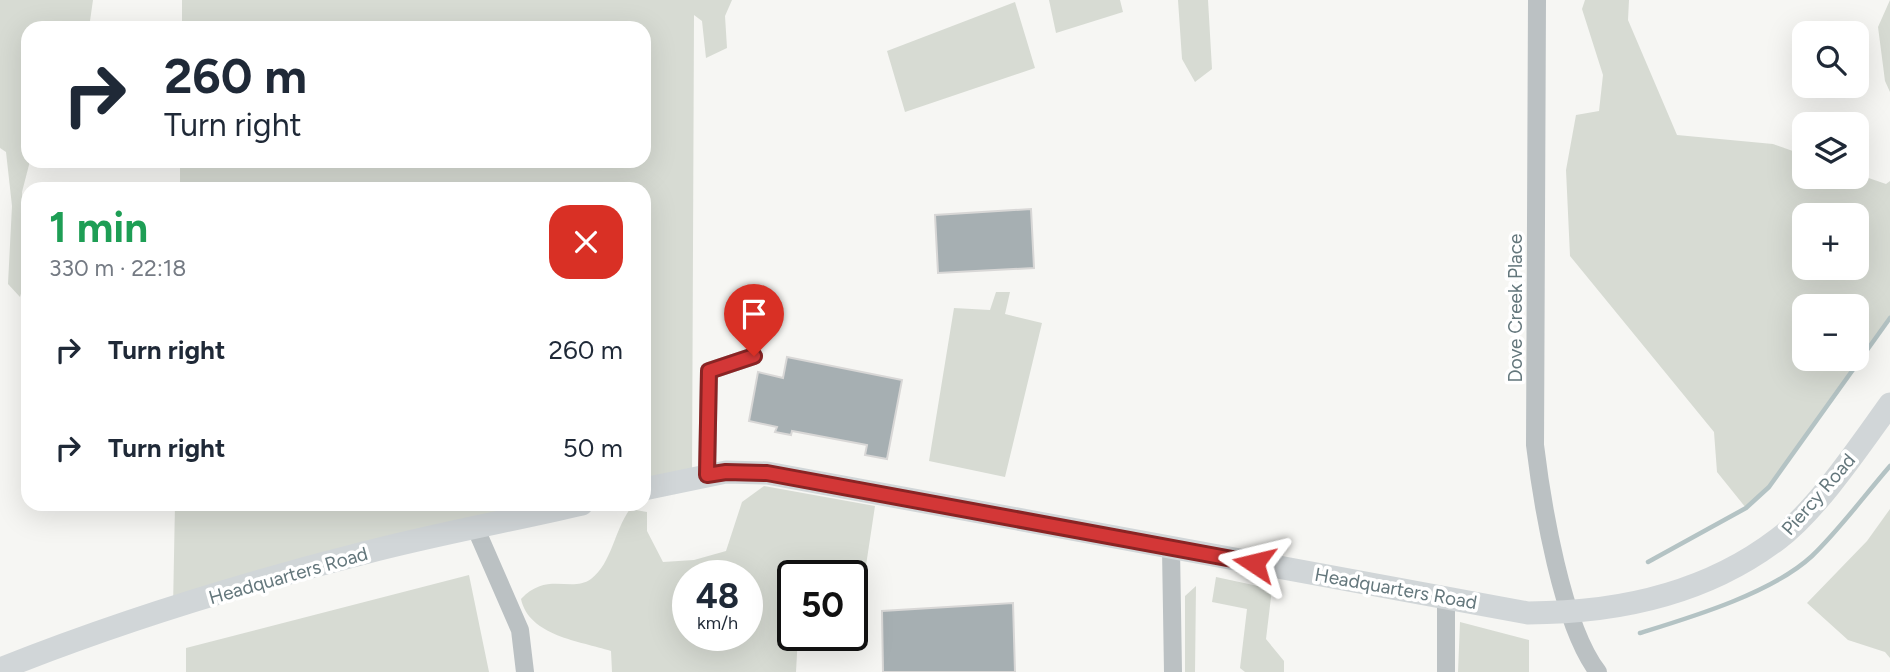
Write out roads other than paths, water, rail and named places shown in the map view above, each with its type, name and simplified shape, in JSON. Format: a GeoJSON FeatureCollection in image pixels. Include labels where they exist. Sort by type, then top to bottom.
{"type":"FeatureCollection","features":[{"type":"Feature","properties":{"kind":"main road","name":"Piercy Road"},"geometry":{"type":"LineString","coordinates":[[1528,613],[1570,613],[1643,602],[1733,570],[1780,538],[1825,489],[1890,404]]}},
{"type":"Feature","properties":{"kind":"main road","name":"Headquarters Road"},"geometry":{"type":"LineString","coordinates":[[651,487],[726,472],[767,473],[1528,613]]}},
{"type":"Feature","properties":{"kind":"main road","name":"Headquarters Road"},"geometry":{"type":"LineString","coordinates":[[0,670],[55,648],[173,608],[365,552],[552,511]]}},
{"type":"Feature","properties":{"kind":"street","name":"Dove Creek Place"},"geometry":{"type":"LineString","coordinates":[[1537,0],[1535,445],[1541,500],[1570,613]]}},
{"type":"Feature","properties":{"kind":"street"},"geometry":{"type":"LineString","coordinates":[[707,475],[709,371],[754,356]]}},
{"type":"Feature","properties":{"kind":"street"},"geometry":{"type":"LineString","coordinates":[[476,529],[520,630],[525,672]]}},
{"type":"Feature","properties":{"kind":"street"},"geometry":{"type":"LineString","coordinates":[[1171,549],[1173,672]]}},
{"type":"Feature","properties":{"kind":"street"},"geometry":{"type":"LineString","coordinates":[[1446,597],[1446,672]]}},
{"type":"Feature","properties":{"kind":"street"},"geometry":{"type":"LineString","coordinates":[[1570,613],[1588,659],[1598,672]]}},
{"type":"Feature","properties":{"kind":"waterway"},"geometry":{"type":"LineString","coordinates":[[1648,562],[1746,508],[1769,487],[1890,318]]}},
{"type":"Feature","properties":{"kind":"waterway"},"geometry":{"type":"LineString","coordinates":[[1640,633],[1730,602],[1795,569],[1832,535],[1890,466]]}}]}
